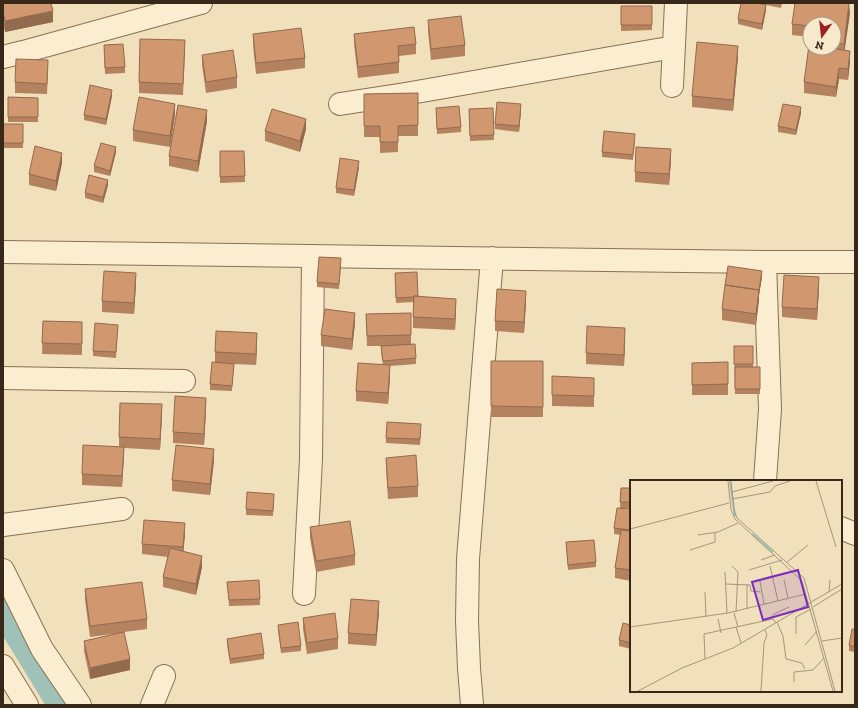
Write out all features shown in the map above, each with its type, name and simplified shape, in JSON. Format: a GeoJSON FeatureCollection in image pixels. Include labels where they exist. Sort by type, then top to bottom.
{"type":"FeatureCollection","features":[{"type":"Feature","properties":{"kind":"street"},"geometry":{"type":"LineString","coordinates":[[3,57],[201,3]]}},
{"type":"Feature","properties":{"kind":"street"},"geometry":{"type":"LineString","coordinates":[[672,86],[676,3]]}},
{"type":"Feature","properties":{"kind":"street"},"geometry":{"type":"LineString","coordinates":[[340,104],[674,47]]}},
{"type":"Feature","properties":{"kind":"street"},"geometry":{"type":"LineString","coordinates":[[3,252],[855,262]]}},
{"type":"Feature","properties":{"kind":"street"},"geometry":{"type":"LineString","coordinates":[[304,594],[311,460],[313,256]]}},
{"type":"Feature","properties":{"kind":"street"},"geometry":{"type":"LineString","coordinates":[[472,705],[468,637],[468,558],[492,258]]}},
{"type":"Feature","properties":{"kind":"street"},"geometry":{"type":"LineString","coordinates":[[765,262],[770,409],[765,480]]}},
{"type":"Feature","properties":{"kind":"street"},"geometry":{"type":"LineString","coordinates":[[3,378],[184,381]]}},
{"type":"Feature","properties":{"kind":"street"},"geometry":{"type":"LineString","coordinates":[[3,526],[122,509]]}},
{"type":"Feature","properties":{"kind":"street"},"geometry":{"type":"LineString","coordinates":[[842,528],[855,534]]}},
{"type":"Feature","properties":{"kind":"street"},"geometry":{"type":"LineString","coordinates":[[3,570],[42,649],[80,705]]}},
{"type":"Feature","properties":{"kind":"street"},"geometry":{"type":"LineString","coordinates":[[3,666],[27,705]]}},
{"type":"Feature","properties":{"kind":"street"},"geometry":{"type":"LineString","coordinates":[[152,705],[164,676]]}},
{"type":"Feature","properties":{"kind":"building"},"geometry":{"type":"Polygon","coordinates":[[[3,3],[51,3],[53,11],[5,21],[3,3]]]}},
{"type":"Feature","properties":{"kind":"building"},"geometry":{"type":"Polygon","coordinates":[[[741,3],[758,3],[766,5],[762,24],[738,19],[741,3]]]}},
{"type":"Feature","properties":{"kind":"building"},"geometry":{"type":"Polygon","coordinates":[[[795,3],[849,3],[844,44],[842,44],[842,16],[802,16],[802,25],[792,24],[795,3]]]}},
{"type":"Feature","properties":{"kind":"building"},"geometry":{"type":"Polygon","coordinates":[[[621,6],[652,6],[652,25],[621,25],[621,6]]]}},
{"type":"Feature","properties":{"kind":"building"},"geometry":{"type":"Polygon","coordinates":[[[461,16],[465,45],[431,49],[428,20],[461,16]]]}},
{"type":"Feature","properties":{"kind":"building"},"geometry":{"type":"Polygon","coordinates":[[[414,27],[416,44],[398,46],[399,62],[358,67],[354,34],[414,27]]]}},
{"type":"Feature","properties":{"kind":"building"},"geometry":{"type":"Polygon","coordinates":[[[301,28],[305,58],[256,63],[253,34],[301,28]]]}},
{"type":"Feature","properties":{"kind":"building"},"geometry":{"type":"Polygon","coordinates":[[[140,39],[185,40],[183,84],[139,82],[140,39]]]}},
{"type":"Feature","properties":{"kind":"building"},"geometry":{"type":"Polygon","coordinates":[[[697,42],[738,46],[733,100],[692,96],[697,42]]]}},
{"type":"Feature","properties":{"kind":"building"},"geometry":{"type":"Polygon","coordinates":[[[123,44],[125,67],[105,68],[104,45],[123,44]]]}},
{"type":"Feature","properties":{"kind":"building"},"geometry":{"type":"Polygon","coordinates":[[[233,50],[237,77],[206,82],[202,55],[233,50]]]}},
{"type":"Feature","properties":{"kind":"building"},"geometry":{"type":"Polygon","coordinates":[[[842,50],[850,51],[848,69],[839,68],[836,87],[804,82],[808,56],[842,56],[842,50]]]}},
{"type":"Feature","properties":{"kind":"building"},"geometry":{"type":"Polygon","coordinates":[[[16,59],[48,60],[47,84],[15,82],[16,59]]]}},
{"type":"Feature","properties":{"kind":"building"},"geometry":{"type":"Polygon","coordinates":[[[90,85],[112,90],[106,119],[84,115],[90,85]]]}},
{"type":"Feature","properties":{"kind":"building"},"geometry":{"type":"Polygon","coordinates":[[[418,93],[418,125],[398,126],[398,142],[380,142],[380,126],[364,126],[364,94],[418,93]]]}},
{"type":"Feature","properties":{"kind":"building"},"geometry":{"type":"Polygon","coordinates":[[[8,97],[38,98],[38,117],[8,117],[8,97]]]}},
{"type":"Feature","properties":{"kind":"building"},"geometry":{"type":"Polygon","coordinates":[[[139,97],[175,104],[170,136],[133,130],[139,97]]]}},
{"type":"Feature","properties":{"kind":"building"},"geometry":{"type":"Polygon","coordinates":[[[497,102],[521,104],[519,126],[495,124],[497,102]]]}},
{"type":"Feature","properties":{"kind":"building"},"geometry":{"type":"Polygon","coordinates":[[[783,104],[801,107],[796,130],[778,126],[783,104]]]}},
{"type":"Feature","properties":{"kind":"building"},"geometry":{"type":"Polygon","coordinates":[[[178,105],[207,110],[198,161],[169,156],[178,105]]]}},
{"type":"Feature","properties":{"kind":"building"},"geometry":{"type":"Polygon","coordinates":[[[459,106],[461,127],[437,129],[436,108],[459,106]]]}},
{"type":"Feature","properties":{"kind":"building"},"geometry":{"type":"Polygon","coordinates":[[[493,108],[494,135],[470,136],[469,109],[493,108]]]}},
{"type":"Feature","properties":{"kind":"building"},"geometry":{"type":"Polygon","coordinates":[[[272,109],[306,119],[300,141],[265,131],[272,109]]]}},
{"type":"Feature","properties":{"kind":"building"},"geometry":{"type":"Polygon","coordinates":[[[3,124],[23,124],[23,143],[3,143],[3,124]]]}},
{"type":"Feature","properties":{"kind":"building"},"geometry":{"type":"Polygon","coordinates":[[[604,131],[635,134],[633,155],[602,152],[604,131]]]}},
{"type":"Feature","properties":{"kind":"building"},"geometry":{"type":"Polygon","coordinates":[[[101,143],[116,147],[110,171],[94,166],[101,143]]]}},
{"type":"Feature","properties":{"kind":"building"},"geometry":{"type":"Polygon","coordinates":[[[35,146],[62,153],[56,181],[29,174],[35,146]]]}},
{"type":"Feature","properties":{"kind":"building"},"geometry":{"type":"Polygon","coordinates":[[[636,147],[671,149],[669,174],[635,172],[636,147]]]}},
{"type":"Feature","properties":{"kind":"building"},"geometry":{"type":"Polygon","coordinates":[[[220,151],[244,151],[245,176],[220,177],[220,151]]]}},
{"type":"Feature","properties":{"kind":"building"},"geometry":{"type":"Polygon","coordinates":[[[340,158],[359,161],[354,190],[336,188],[340,158]]]}},
{"type":"Feature","properties":{"kind":"building"},"geometry":{"type":"Polygon","coordinates":[[[89,175],[108,180],[103,197],[85,193],[89,175]]]}},
{"type":"Feature","properties":{"kind":"building"},"geometry":{"type":"Polygon","coordinates":[[[319,257],[341,258],[339,284],[317,282],[319,257]]]}},
{"type":"Feature","properties":{"kind":"building"},"geometry":{"type":"Polygon","coordinates":[[[728,266],[762,271],[759,290],[725,285],[728,266]]]}},
{"type":"Feature","properties":{"kind":"building"},"geometry":{"type":"Polygon","coordinates":[[[104,271],[136,273],[134,303],[102,301],[104,271]]]}},
{"type":"Feature","properties":{"kind":"building"},"geometry":{"type":"Polygon","coordinates":[[[417,272],[418,296],[396,298],[395,273],[417,272]]]}},
{"type":"Feature","properties":{"kind":"building"},"geometry":{"type":"Polygon","coordinates":[[[784,275],[819,277],[817,309],[782,307],[784,275]]]}},
{"type":"Feature","properties":{"kind":"building"},"geometry":{"type":"Polygon","coordinates":[[[725,285],[759,290],[756,314],[722,309],[725,285]]]}},
{"type":"Feature","properties":{"kind":"building"},"geometry":{"type":"Polygon","coordinates":[[[497,289],[526,291],[524,322],[495,321],[497,289]]]}},
{"type":"Feature","properties":{"kind":"building"},"geometry":{"type":"Polygon","coordinates":[[[414,296],[456,299],[455,319],[413,317],[414,296]]]}},
{"type":"Feature","properties":{"kind":"building"},"geometry":{"type":"Polygon","coordinates":[[[325,309],[355,313],[352,339],[321,335],[325,309]]]}},
{"type":"Feature","properties":{"kind":"building"},"geometry":{"type":"Polygon","coordinates":[[[411,313],[411,335],[367,336],[366,314],[411,313]]]}},
{"type":"Feature","properties":{"kind":"building"},"geometry":{"type":"Polygon","coordinates":[[[43,321],[82,322],[82,344],[42,343],[43,321]]]}},
{"type":"Feature","properties":{"kind":"building"},"geometry":{"type":"Polygon","coordinates":[[[95,323],[118,325],[116,352],[93,351],[95,323]]]}},
{"type":"Feature","properties":{"kind":"building"},"geometry":{"type":"Polygon","coordinates":[[[587,326],[625,328],[624,355],[586,353],[587,326]]]}},
{"type":"Feature","properties":{"kind":"building"},"geometry":{"type":"Polygon","coordinates":[[[216,331],[257,333],[256,354],[215,352],[216,331]]]}},
{"type":"Feature","properties":{"kind":"building"},"geometry":{"type":"Polygon","coordinates":[[[415,344],[416,358],[383,361],[381,346],[415,344]]]}},
{"type":"Feature","properties":{"kind":"building"},"geometry":{"type":"Polygon","coordinates":[[[734,346],[753,346],[753,364],[734,364],[734,346]]]}},
{"type":"Feature","properties":{"kind":"building"},"geometry":{"type":"Polygon","coordinates":[[[491,361],[543,361],[543,407],[491,406],[491,361]]]}},
{"type":"Feature","properties":{"kind":"building"},"geometry":{"type":"Polygon","coordinates":[[[212,362],[234,364],[232,386],[210,384],[212,362]]]}},
{"type":"Feature","properties":{"kind":"building"},"geometry":{"type":"Polygon","coordinates":[[[728,362],[728,384],[692,385],[692,363],[728,362]]]}},
{"type":"Feature","properties":{"kind":"building"},"geometry":{"type":"Polygon","coordinates":[[[358,363],[390,365],[388,393],[356,391],[358,363]]]}},
{"type":"Feature","properties":{"kind":"building"},"geometry":{"type":"Polygon","coordinates":[[[735,367],[760,367],[760,389],[735,389],[735,367]]]}},
{"type":"Feature","properties":{"kind":"building"},"geometry":{"type":"Polygon","coordinates":[[[552,376],[594,378],[594,396],[552,395],[552,376]]]}},
{"type":"Feature","properties":{"kind":"building"},"geometry":{"type":"Polygon","coordinates":[[[175,396],[206,398],[204,434],[173,432],[175,396]]]}},
{"type":"Feature","properties":{"kind":"building"},"geometry":{"type":"Polygon","coordinates":[[[120,403],[162,404],[160,439],[119,437],[120,403]]]}},
{"type":"Feature","properties":{"kind":"building"},"geometry":{"type":"Polygon","coordinates":[[[387,422],[421,424],[420,439],[386,438],[387,422]]]}},
{"type":"Feature","properties":{"kind":"building"},"geometry":{"type":"Polygon","coordinates":[[[83,445],[124,447],[122,476],[82,474],[83,445]]]}},
{"type":"Feature","properties":{"kind":"building"},"geometry":{"type":"Polygon","coordinates":[[[176,445],[214,449],[210,484],[172,480],[176,445]]]}},
{"type":"Feature","properties":{"kind":"building"},"geometry":{"type":"Polygon","coordinates":[[[416,455],[418,486],[388,488],[386,458],[416,455]]]}},
{"type":"Feature","properties":{"kind":"building"},"geometry":{"type":"Polygon","coordinates":[[[621,488],[630,488],[630,502],[620,502],[621,488]]]}},
{"type":"Feature","properties":{"kind":"building"},"geometry":{"type":"Polygon","coordinates":[[[247,492],[274,494],[273,511],[246,509],[247,492]]]}},
{"type":"Feature","properties":{"kind":"building"},"geometry":{"type":"Polygon","coordinates":[[[617,508],[630,509],[630,530],[614,528],[617,508]]]}},
{"type":"Feature","properties":{"kind":"building"},"geometry":{"type":"Polygon","coordinates":[[[144,520],[185,523],[183,547],[142,544],[144,520]]]}},
{"type":"Feature","properties":{"kind":"building"},"geometry":{"type":"Polygon","coordinates":[[[350,521],[355,555],[316,561],[310,527],[350,521]]]}},
{"type":"Feature","properties":{"kind":"building"},"geometry":{"type":"Polygon","coordinates":[[[621,530],[630,531],[630,570],[615,568],[621,530]]]}},
{"type":"Feature","properties":{"kind":"building"},"geometry":{"type":"Polygon","coordinates":[[[594,540],[596,562],[568,565],[566,542],[594,540]]]}},
{"type":"Feature","properties":{"kind":"building"},"geometry":{"type":"Polygon","coordinates":[[[170,548],[202,556],[196,584],[163,577],[170,548]]]}},
{"type":"Feature","properties":{"kind":"building"},"geometry":{"type":"Polygon","coordinates":[[[259,580],[260,599],[229,600],[227,582],[259,580]]]}},
{"type":"Feature","properties":{"kind":"building"},"geometry":{"type":"Polygon","coordinates":[[[142,582],[147,619],[90,626],[85,589],[142,582]]]}},
{"type":"Feature","properties":{"kind":"building"},"geometry":{"type":"Polygon","coordinates":[[[351,599],[379,601],[376,635],[348,633],[351,599]]]}},
{"type":"Feature","properties":{"kind":"building"},"geometry":{"type":"Polygon","coordinates":[[[335,613],[338,638],[307,643],[303,618],[335,613]]]}},
{"type":"Feature","properties":{"kind":"building"},"geometry":{"type":"Polygon","coordinates":[[[298,622],[301,646],[281,648],[278,625],[298,622]]]}},
{"type":"Feature","properties":{"kind":"building"},"geometry":{"type":"Polygon","coordinates":[[[623,623],[630,625],[630,643],[619,640],[623,623]]]}},
{"type":"Feature","properties":{"kind":"building"},"geometry":{"type":"Polygon","coordinates":[[[852,629],[855,629],[855,647],[849,645],[852,629]]]}},
{"type":"Feature","properties":{"kind":"building"},"geometry":{"type":"Polygon","coordinates":[[[124,632],[130,659],[90,668],[84,641],[124,632]]]}},
{"type":"Feature","properties":{"kind":"building"},"geometry":{"type":"Polygon","coordinates":[[[261,633],[264,654],[230,659],[227,639],[261,633]]]}},
{"type":"Feature","properties":{"kind":"waterway"},"geometry":{"type":"LineString","coordinates":[[3,610],[61,705]]}}]}
